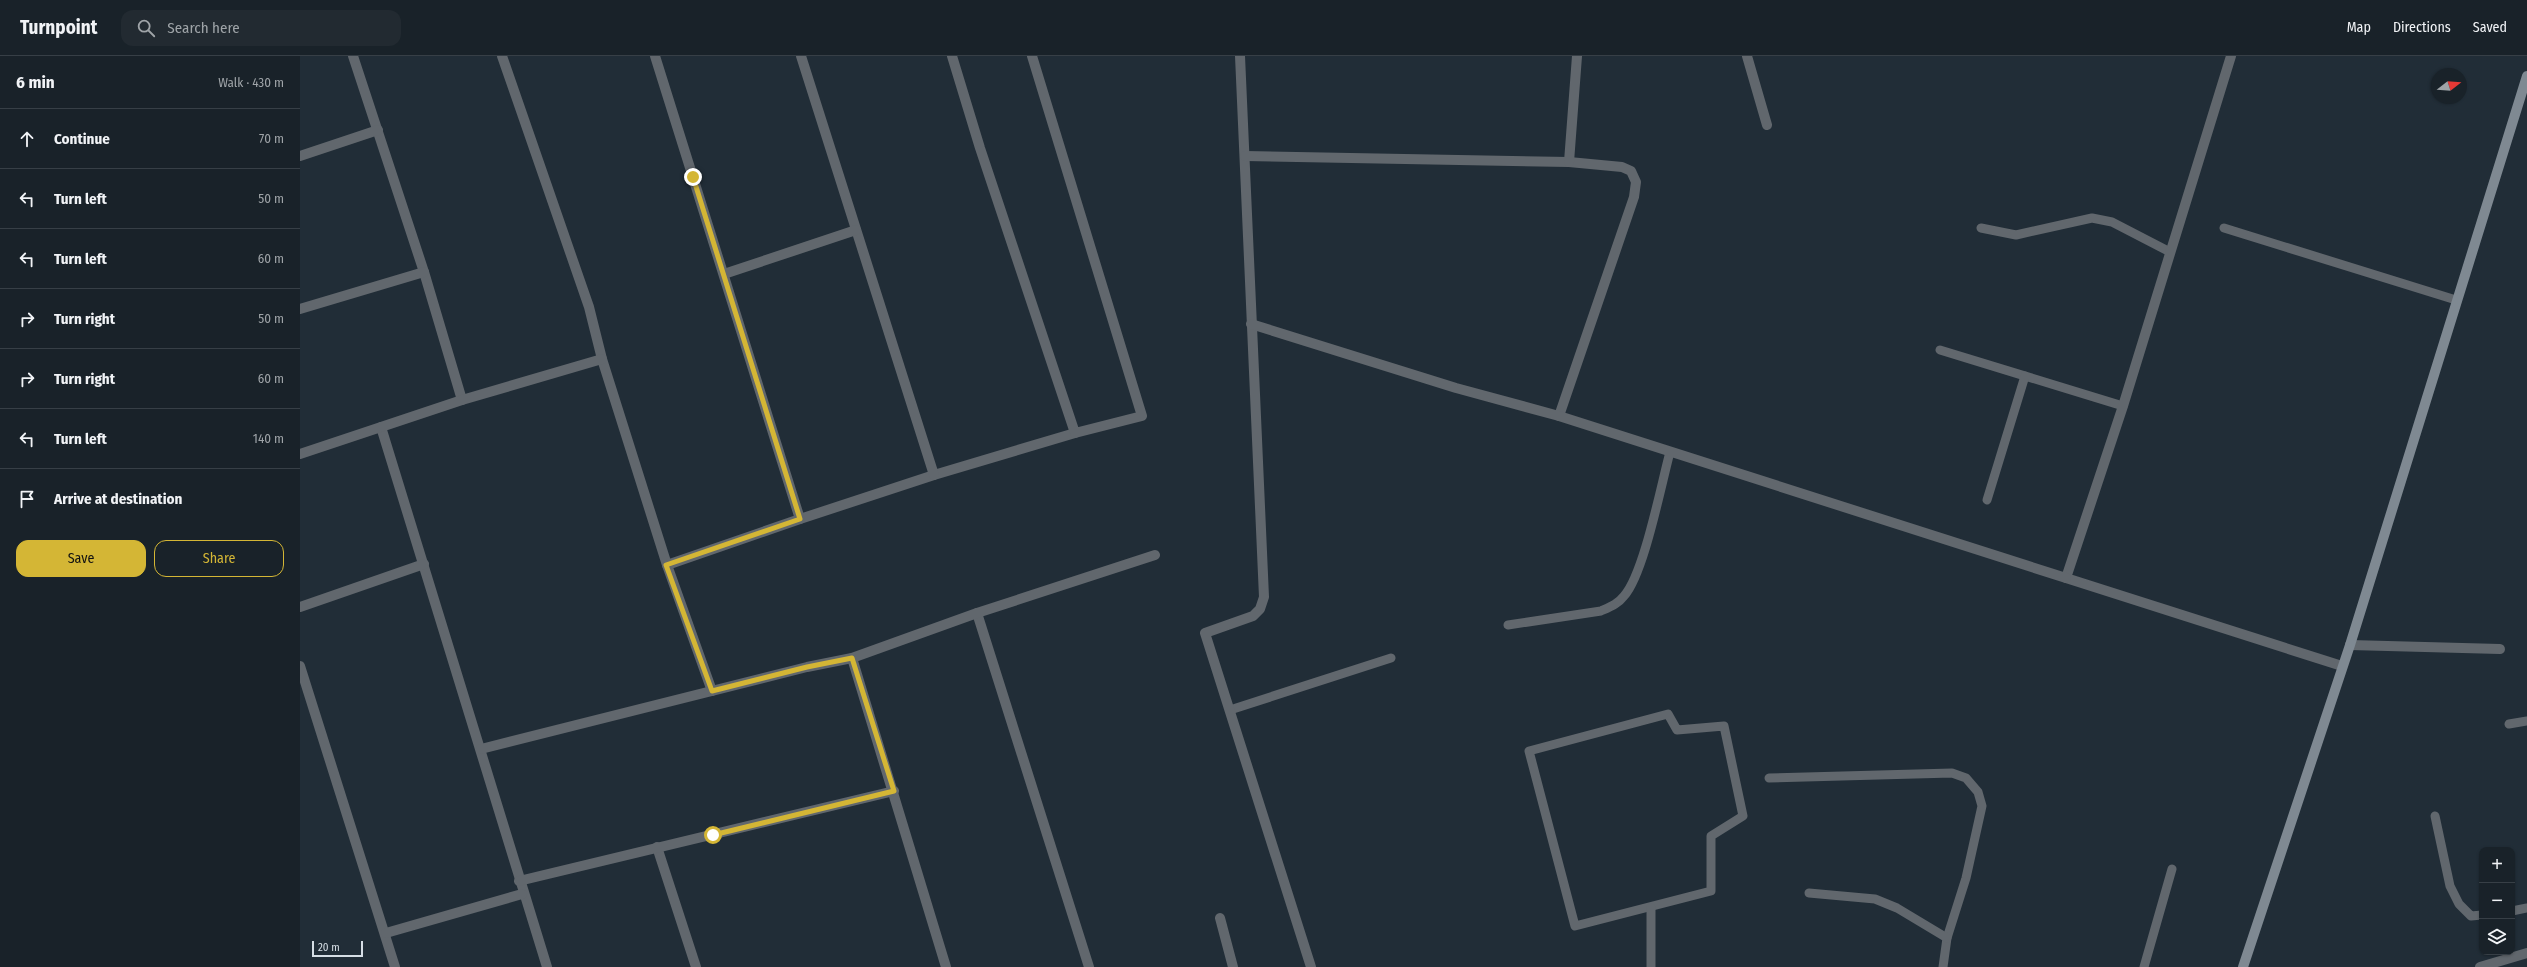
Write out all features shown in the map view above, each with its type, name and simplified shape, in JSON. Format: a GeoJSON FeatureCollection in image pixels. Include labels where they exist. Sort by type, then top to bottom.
{"type":"FeatureCollection","features":[{"type":"Feature","properties":{"kind":"street"},"geometry":{"type":"LineString","coordinates":[[353,56],[424,272],[462,400]]}},
{"type":"Feature","properties":{"kind":"street"},"geometry":{"type":"LineString","coordinates":[[502,56],[589,307],[602,359],[666,565],[712,691]]}},
{"type":"Feature","properties":{"kind":"street"},"geometry":{"type":"LineString","coordinates":[[655,56],[800,519]]}},
{"type":"Feature","properties":{"kind":"street"},"geometry":{"type":"LineString","coordinates":[[801,56],[934,475]]}},
{"type":"Feature","properties":{"kind":"street"},"geometry":{"type":"LineString","coordinates":[[952,56],[980,148],[1075,433]]}},
{"type":"Feature","properties":{"kind":"street"},"geometry":{"type":"LineString","coordinates":[[666,565],[934,475],[1075,433],[1142,416],[1032,56]]}},
{"type":"Feature","properties":{"kind":"street"},"geometry":{"type":"LineString","coordinates":[[1240,56],[1245,156],[1250,324],[1264,596],[1260,609],[1253,616],[1205,633],[1311,967]]}},
{"type":"Feature","properties":{"kind":"street"},"geometry":{"type":"LineString","coordinates":[[1568,162],[1577,56]]}},
{"type":"Feature","properties":{"kind":"street"},"geometry":{"type":"LineString","coordinates":[[1748,56],[1767,125]]}},
{"type":"Feature","properties":{"kind":"street"},"geometry":{"type":"LineString","coordinates":[[2066,578],[2122,406],[2231,56]]}},
{"type":"Feature","properties":{"kind":"street"},"geometry":{"type":"LineString","coordinates":[[2243,967],[2350,645],[2456,300],[2527,76]]}},
{"type":"Feature","properties":{"kind":"street"},"geometry":{"type":"LineString","coordinates":[[300,156],[378,130]]}},
{"type":"Feature","properties":{"kind":"street"},"geometry":{"type":"LineString","coordinates":[[1245,156],[1568,162],[1622,167],[1631,171],[1636,182],[1634,197],[1559,416]]}},
{"type":"Feature","properties":{"kind":"street"},"geometry":{"type":"LineString","coordinates":[[724,274],[856,230]]}},
{"type":"Feature","properties":{"kind":"street"},"geometry":{"type":"LineString","coordinates":[[300,309],[424,272]]}},
{"type":"Feature","properties":{"kind":"street"},"geometry":{"type":"LineString","coordinates":[[1250,324],[1456,388],[1559,416],[2342,666]]}},
{"type":"Feature","properties":{"kind":"street"},"geometry":{"type":"LineString","coordinates":[[300,454],[462,400],[602,359]]}},
{"type":"Feature","properties":{"kind":"street"},"geometry":{"type":"LineString","coordinates":[[381,427],[481,749],[522,894],[547,967]]}},
{"type":"Feature","properties":{"kind":"street"},"geometry":{"type":"LineString","coordinates":[[481,749],[807,667],[852,658],[977,613],[1155,555]]}},
{"type":"Feature","properties":{"kind":"street"},"geometry":{"type":"LineString","coordinates":[[300,607],[424,564]]}},
{"type":"Feature","properties":{"kind":"street"},"geometry":{"type":"LineString","coordinates":[[977,613],[1089,967]]}},
{"type":"Feature","properties":{"kind":"street"},"geometry":{"type":"LineString","coordinates":[[2350,645],[2500,649]]}},
{"type":"Feature","properties":{"kind":"street"},"geometry":{"type":"LineString","coordinates":[[852,658],[894,791],[946,967]]}},
{"type":"Feature","properties":{"kind":"street"},"geometry":{"type":"LineString","coordinates":[[300,666],[386,933],[395,967]]}},
{"type":"Feature","properties":{"kind":"street"},"geometry":{"type":"LineString","coordinates":[[519,881],[894,791]]}},
{"type":"Feature","properties":{"kind":"street"},"geometry":{"type":"LineString","coordinates":[[657,847],[696,967]]}},
{"type":"Feature","properties":{"kind":"street"},"geometry":{"type":"LineString","coordinates":[[386,933],[522,894]]}},
{"type":"Feature","properties":{"kind":"street"},"geometry":{"type":"LineString","coordinates":[[1220,918],[1233,967]]}},
{"type":"Feature","properties":{"kind":"street"},"geometry":{"type":"LineString","coordinates":[[2480,967],[2527,953]]}},
{"type":"Feature","properties":{"kind":"lane"},"geometry":{"type":"LineString","coordinates":[[1981,228],[2016,235],[2092,218],[2112,222],[2170,252]]}},
{"type":"Feature","properties":{"kind":"lane"},"geometry":{"type":"LineString","coordinates":[[2224,228],[2456,300]]}},
{"type":"Feature","properties":{"kind":"lane"},"geometry":{"type":"LineString","coordinates":[[1940,350],[2122,406]]}},
{"type":"Feature","properties":{"kind":"lane"},"geometry":{"type":"LineString","coordinates":[[1987,500],[2025,376]]}},
{"type":"Feature","properties":{"kind":"lane"},"geometry":{"type":"LineString","coordinates":[[1508,625],[1601,611],[1615,605],[1625,596],[1637,576],[1670,452]]}},
{"type":"Feature","properties":{"kind":"lane"},"geometry":{"type":"LineString","coordinates":[[1230,710],[1391,658]]}},
{"type":"Feature","properties":{"kind":"lane"},"geometry":{"type":"LineString","coordinates":[[1668,714],[1677,730],[1724,726],[1743,816],[1711,836],[1711,891],[1651,908],[1575,926],[1529,751],[1668,714]]}},
{"type":"Feature","properties":{"kind":"lane"},"geometry":{"type":"LineString","coordinates":[[2509,724],[2527,721]]}},
{"type":"Feature","properties":{"kind":"lane"},"geometry":{"type":"LineString","coordinates":[[1768,778],[1952,773],[1966,778],[1978,792],[1982,806],[1966,878],[1947,938],[1943,967]]}},
{"type":"Feature","properties":{"kind":"lane"},"geometry":{"type":"LineString","coordinates":[[2435,816],[2450,886],[2459,904],[2471,916],[2479,915]]}},
{"type":"Feature","properties":{"kind":"lane"},"geometry":{"type":"LineString","coordinates":[[2144,967],[2172,870]]}},
{"type":"Feature","properties":{"kind":"lane"},"geometry":{"type":"LineString","coordinates":[[1809,893],[1875,899],[1897,908],[1947,938]]}},
{"type":"Feature","properties":{"kind":"lane"},"geometry":{"type":"LineString","coordinates":[[1651,908],[1651,967]]}},
{"type":"Feature","properties":{"kind":"lane"},"geometry":{"type":"LineString","coordinates":[[2515,910],[2527,908]]}},
{"type":"Feature","properties":{"kind":"route"},"geometry":{"type":"LineString","coordinates":[[693,177],[800,519],[666,565],[712,691],[807,667],[852,658],[894,791],[713,835]]}}]}
